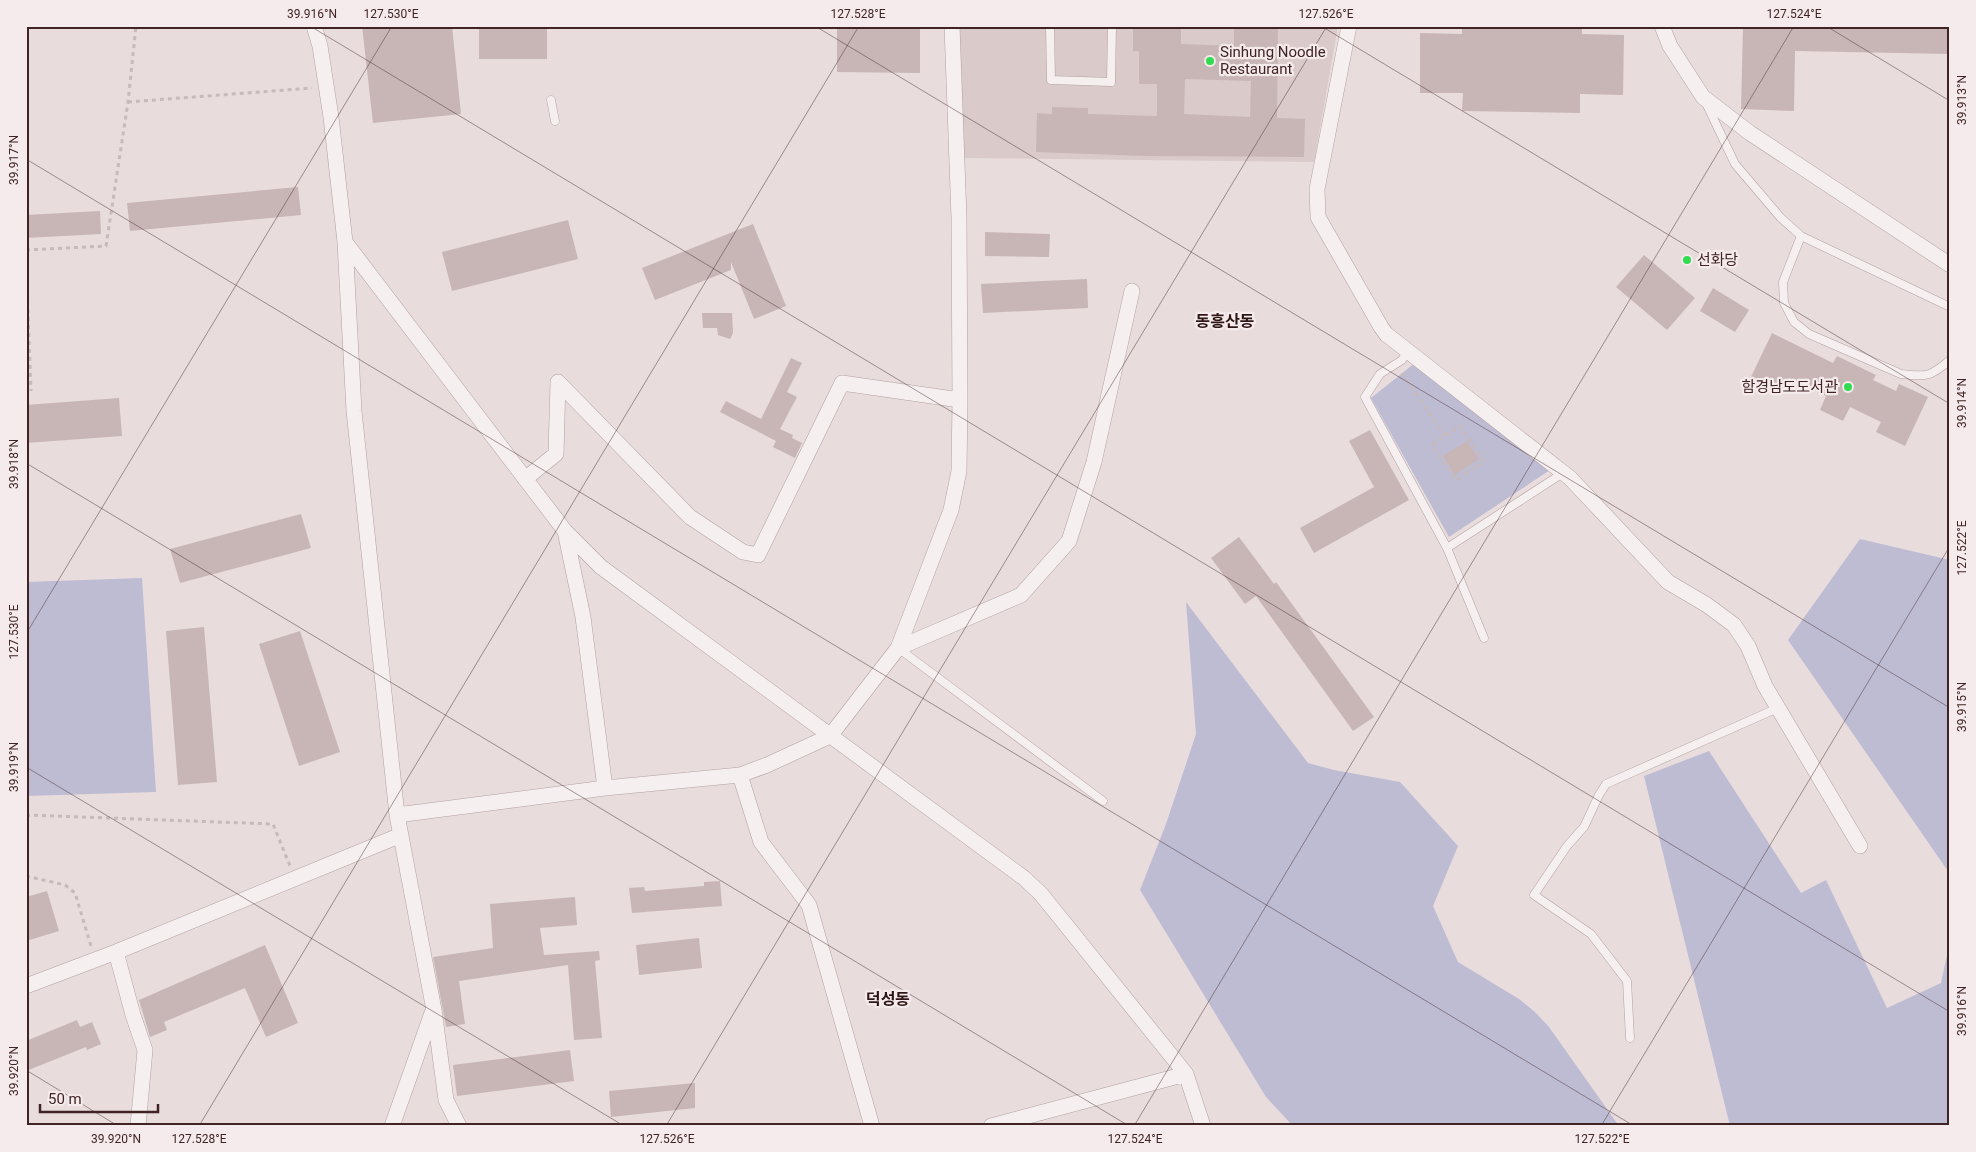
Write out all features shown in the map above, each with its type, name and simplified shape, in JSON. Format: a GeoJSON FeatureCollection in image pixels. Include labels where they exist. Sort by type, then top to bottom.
{"type":"FeatureCollection","features":[{"type":"Feature","properties":{"kind":"street"},"geometry":{"type":"LineString","coordinates":[[314,26],[326,87],[345,242],[354,410],[397,815],[434,1010],[446,1100],[459,1126]]}},
{"type":"Feature","properties":{"kind":"street"},"geometry":{"type":"LineString","coordinates":[[397,815],[606,788],[740,775],[767,765],[830,736],[898,648],[951,510],[956,489],[960,453],[959,218],[952,26]]}},
{"type":"Feature","properties":{"kind":"street"},"geometry":{"type":"LineString","coordinates":[[1349,26],[1317,189],[1318,217],[1386,334],[1563,473],[1620,530],[1668,582],[1708,604],[1734,625],[1748,646],[1765,686],[1860,846]]}},
{"type":"Feature","properties":{"kind":"street"},"geometry":{"type":"LineString","coordinates":[[1662,26],[1670,46],[1703,97],[1750,133],[1950,265]]}},
{"type":"Feature","properties":{"kind":"street"},"geometry":{"type":"LineString","coordinates":[[345,242],[565,531],[601,567],[830,736],[995,854],[1041,894],[1186,1074],[1203,1126]]}},
{"type":"Feature","properties":{"kind":"street"},"geometry":{"type":"LineString","coordinates":[[898,648],[1021,596],[1069,541],[1094,462],[1132,291]]}},
{"type":"Feature","properties":{"kind":"street"},"geometry":{"type":"LineString","coordinates":[[526,479],[556,454],[558,382],[690,517],[743,552],[758,555],[842,383],[960,400]]}},
{"type":"Feature","properties":{"kind":"street"},"geometry":{"type":"LineString","coordinates":[[565,531],[583,617],[606,788]]}},
{"type":"Feature","properties":{"kind":"street"},"geometry":{"type":"LineString","coordinates":[[740,775],[761,842],[810,905],[872,1126]]}},
{"type":"Feature","properties":{"kind":"street"},"geometry":{"type":"LineString","coordinates":[[26,986],[116,952],[401,835]]}},
{"type":"Feature","properties":{"kind":"street"},"geometry":{"type":"LineString","coordinates":[[116,952],[133,1015],[145,1050],[138,1126]]}},
{"type":"Feature","properties":{"kind":"street"},"geometry":{"type":"LineString","coordinates":[[392,1126],[434,1010]]}},
{"type":"Feature","properties":{"kind":"street"},"geometry":{"type":"LineString","coordinates":[[991,1126],[1186,1074]]}},
{"type":"Feature","properties":{"kind":"lane"},"geometry":{"type":"LineString","coordinates":[[1050,26],[1051,80],[1111,82],[1112,26]]}},
{"type":"Feature","properties":{"kind":"lane"},"geometry":{"type":"LineString","coordinates":[[1703,97],[1735,164],[1780,217],[1801,236],[1950,307]]}},
{"type":"Feature","properties":{"kind":"lane"},"geometry":{"type":"LineString","coordinates":[[550,100],[555,121]]}},
{"type":"Feature","properties":{"kind":"lane"},"geometry":{"type":"LineString","coordinates":[[1801,236],[1783,282],[1784,303],[1794,322],[1809,334],[1901,374],[1918,376],[1934,373],[1950,360]]}},
{"type":"Feature","properties":{"kind":"lane"},"geometry":{"type":"LineString","coordinates":[[1408,351],[1396,365],[1380,374],[1365,396],[1447,548],[1484,638]]}},
{"type":"Feature","properties":{"kind":"lane"},"geometry":{"type":"LineString","coordinates":[[1447,548],[1563,473]]}},
{"type":"Feature","properties":{"kind":"lane"},"geometry":{"type":"LineString","coordinates":[[898,648],[1103,801]]}},
{"type":"Feature","properties":{"kind":"lane"},"geometry":{"type":"LineString","coordinates":[[1630,1038],[1627,981],[1591,934],[1534,895],[1564,850],[1584,827],[1606,784],[1778,708]]}},
{"type":"Feature","properties":{"kind":"path"},"geometry":{"type":"LineString","coordinates":[[26,250],[106,246],[128,102],[136,26]]}},
{"type":"Feature","properties":{"kind":"path"},"geometry":{"type":"LineString","coordinates":[[128,102],[326,87]]}},
{"type":"Feature","properties":{"kind":"path"},"geometry":{"type":"LineString","coordinates":[[26,260],[31,391]]}},
{"type":"Feature","properties":{"kind":"path"},"geometry":{"type":"LineString","coordinates":[[1396,365],[1445,436]]}},
{"type":"Feature","properties":{"kind":"path"},"geometry":{"type":"LineString","coordinates":[[1460,426],[1484,461],[1456,480],[1432,445],[1445,436],[1460,426]]}},
{"type":"Feature","properties":{"kind":"path"},"geometry":{"type":"LineString","coordinates":[[26,815],[273,824],[294,878]]}},
{"type":"Feature","properties":{"kind":"path"},"geometry":{"type":"LineString","coordinates":[[26,876],[65,885],[75,893],[95,959]]}},
{"type":"Feature","properties":{"kind":"shaded area"},"geometry":{"type":"Polygon","coordinates":[[[959,26],[1338,26],[1314,162],[964,158],[959,26]]]}},
{"type":"Feature","properties":{"kind":"shaded area"},"geometry":{"type":"Polygon","coordinates":[[[1415,363],[1550,470],[1449,537],[1371,398],[1415,363]]]}},
{"type":"Feature","properties":{"kind":"shaded area"},"geometry":{"type":"Polygon","coordinates":[[[1860,539],[1950,560],[1950,874],[1788,640],[1860,539]]]}},
{"type":"Feature","properties":{"kind":"shaded area"},"geometry":{"type":"Polygon","coordinates":[[[142,578],[156,792],[26,796],[26,582],[142,578]]]}},
{"type":"Feature","properties":{"kind":"shaded area"},"geometry":{"type":"Polygon","coordinates":[[[1186,602],[1308,763],[1334,770],[1400,782],[1458,846],[1433,906],[1458,962],[1519,999],[1535,1012],[1549,1027],[1619,1126],[1293,1126],[1266,1097],[1140,890],[1166,824],[1196,734],[1186,602]]]}},
{"type":"Feature","properties":{"kind":"shaded area"},"geometry":{"type":"Polygon","coordinates":[[[1709,751],[1801,893],[1826,880],[1887,1008],[1941,983],[1950,941],[1950,1126],[1730,1126],[1644,776],[1709,751]]]}},
{"type":"Feature","properties":{"kind":"building"},"geometry":{"type":"Polygon","coordinates":[[[362,26],[452,26],[461,114],[373,123],[362,26]]]}},
{"type":"Feature","properties":{"kind":"building"},"geometry":{"type":"Polygon","coordinates":[[[479,26],[547,26],[547,59],[479,59],[479,26]]]}},
{"type":"Feature","properties":{"kind":"building"},"geometry":{"type":"Polygon","coordinates":[[[837,26],[920,26],[920,73],[837,72],[837,26]]]}},
{"type":"Feature","properties":{"kind":"building"},"geometry":{"type":"Polygon","coordinates":[[[1133,26],[1181,26],[1181,44],[1234,46],[1234,26],[1278,26],[1277,118],[1305,119],[1304,157],[1144,156],[1036,152],[1037,113],[1052,114],[1052,107],[1088,108],[1088,114],[1157,116],[1157,84],[1139,84],[1139,51],[1133,51],[1133,26]],[[1185,79],[1184,114],[1250,117],[1251,81],[1185,79]]]}},
{"type":"Feature","properties":{"kind":"building"},"geometry":{"type":"Polygon","coordinates":[[[1462,26],[1582,26],[1582,34],[1624,35],[1623,95],[1580,94],[1580,113],[1462,111],[1463,93],[1420,93],[1420,33],[1462,34],[1462,26]]]}},
{"type":"Feature","properties":{"kind":"building"},"geometry":{"type":"Polygon","coordinates":[[[1743,26],[1950,26],[1950,54],[1795,51],[1794,111],[1741,109],[1743,26]]]}},
{"type":"Feature","properties":{"kind":"building"},"geometry":{"type":"Polygon","coordinates":[[[298,187],[301,215],[130,231],[127,203],[298,187]]]}},
{"type":"Feature","properties":{"kind":"building"},"geometry":{"type":"Polygon","coordinates":[[[100,211],[101,234],[26,238],[26,215],[100,211]]]}},
{"type":"Feature","properties":{"kind":"building"},"geometry":{"type":"Polygon","coordinates":[[[568,220],[578,259],[452,291],[442,252],[568,220]]]}},
{"type":"Feature","properties":{"kind":"building"},"geometry":{"type":"Polygon","coordinates":[[[753,224],[786,306],[754,319],[731,262],[731,270],[655,300],[642,268],[753,224]]]}},
{"type":"Feature","properties":{"kind":"building"},"geometry":{"type":"Polygon","coordinates":[[[985,232],[1050,234],[1049,257],[985,256],[985,232]]]}},
{"type":"Feature","properties":{"kind":"building"},"geometry":{"type":"Polygon","coordinates":[[[1644,255],[1695,298],[1667,330],[1616,287],[1644,255]]]}},
{"type":"Feature","properties":{"kind":"building"},"geometry":{"type":"Polygon","coordinates":[[[1087,279],[1088,308],[983,313],[981,284],[1087,279]]]}},
{"type":"Feature","properties":{"kind":"building"},"geometry":{"type":"Polygon","coordinates":[[[1713,288],[1749,310],[1735,332],[1700,311],[1713,288]]]}},
{"type":"Feature","properties":{"kind":"building"},"geometry":{"type":"Polygon","coordinates":[[[702,313],[732,313],[733,333],[730,339],[718,335],[717,328],[703,328],[702,313]]]}},
{"type":"Feature","properties":{"kind":"building","name":"함경남도도서관"},"geometry":{"type":"Polygon","coordinates":[[[1772,333],[1833,363],[1837,356],[1876,375],[1873,380],[1896,391],[1899,384],[1928,397],[1905,446],[1876,432],[1881,422],[1850,407],[1843,421],[1820,410],[1826,396],[1789,378],[1781,394],[1750,379],[1772,333]]]}},
{"type":"Feature","properties":{"kind":"building"},"geometry":{"type":"Polygon","coordinates":[[[791,358],[802,363],[787,392],[797,397],[780,429],[793,435],[792,438],[802,443],[795,458],[773,447],[776,441],[720,412],[726,401],[761,419],[791,358]]]}},
{"type":"Feature","properties":{"kind":"building"},"geometry":{"type":"Polygon","coordinates":[[[119,398],[122,436],[26,443],[26,405],[119,398]]]}},
{"type":"Feature","properties":{"kind":"building"},"geometry":{"type":"Polygon","coordinates":[[[1370,430],[1409,500],[1314,553],[1300,528],[1374,487],[1349,441],[1370,430]]]}},
{"type":"Feature","properties":{"kind":"building"},"geometry":{"type":"Polygon","coordinates":[[[1467,441],[1479,459],[1455,475],[1443,456],[1467,441]]]}},
{"type":"Feature","properties":{"kind":"building"},"geometry":{"type":"Polygon","coordinates":[[[301,514],[311,548],[180,583],[170,549],[301,514]]]}},
{"type":"Feature","properties":{"kind":"building"},"geometry":{"type":"Polygon","coordinates":[[[1239,537],[1274,584],[1276,582],[1374,717],[1353,731],[1256,596],[1245,604],[1211,558],[1239,537]]]}},
{"type":"Feature","properties":{"kind":"building"},"geometry":{"type":"Polygon","coordinates":[[[204,627],[217,782],[178,785],[166,631],[204,627]]]}},
{"type":"Feature","properties":{"kind":"building"},"geometry":{"type":"Polygon","coordinates":[[[300,631],[340,752],[299,766],[259,644],[300,631]]]}},
{"type":"Feature","properties":{"kind":"building"},"geometry":{"type":"Polygon","coordinates":[[[720,881],[722,906],[632,913],[629,888],[644,887],[645,891],[704,886],[704,882],[720,881]]]}},
{"type":"Feature","properties":{"kind":"building"},"geometry":{"type":"Polygon","coordinates":[[[47,891],[59,931],[26,941],[26,897],[47,891]]]}},
{"type":"Feature","properties":{"kind":"building"},"geometry":{"type":"Polygon","coordinates":[[[575,897],[577,925],[540,928],[544,955],[599,951],[600,960],[595,961],[602,1038],[574,1040],[568,965],[459,981],[465,1024],[446,1027],[433,957],[493,948],[490,904],[575,897]]]}},
{"type":"Feature","properties":{"kind":"building"},"geometry":{"type":"Polygon","coordinates":[[[699,938],[702,968],[639,975],[636,945],[699,938]]]}},
{"type":"Feature","properties":{"kind":"building"},"geometry":{"type":"Polygon","coordinates":[[[265,945],[298,1023],[266,1037],[245,988],[164,1022],[167,1030],[150,1037],[139,1000],[265,945]]]}},
{"type":"Feature","properties":{"kind":"building"},"geometry":{"type":"Polygon","coordinates":[[[77,1020],[80,1027],[92,1022],[101,1044],[87,1050],[86,1047],[26,1071],[26,1041],[77,1020]]]}},
{"type":"Feature","properties":{"kind":"building"},"geometry":{"type":"Polygon","coordinates":[[[570,1050],[574,1081],[457,1096],[453,1065],[570,1050]]]}},
{"type":"Feature","properties":{"kind":"building"},"geometry":{"type":"Polygon","coordinates":[[[695,1083],[695,1108],[611,1117],[609,1091],[695,1083]]]}},
{"type":"Feature","properties":{"kind":"place","name":"Sinhung Noodle Restaurant"},"geometry":{"type":"Point","coordinates":[1210,61]}},
{"type":"Feature","properties":{"kind":"place","name":"선화당"},"geometry":{"type":"Point","coordinates":[1687,260]}},
{"type":"Feature","properties":{"kind":"place","name":"함경남도도서관"},"geometry":{"type":"Point","coordinates":[1848,387]}},
{"type":"Feature","properties":{"kind":"district","name":"동흥산동"},"geometry":{"type":"Point","coordinates":[1225,321]}},
{"type":"Feature","properties":{"kind":"district","name":"덕성동"},"geometry":{"type":"Point","coordinates":[888,999]}}]}
